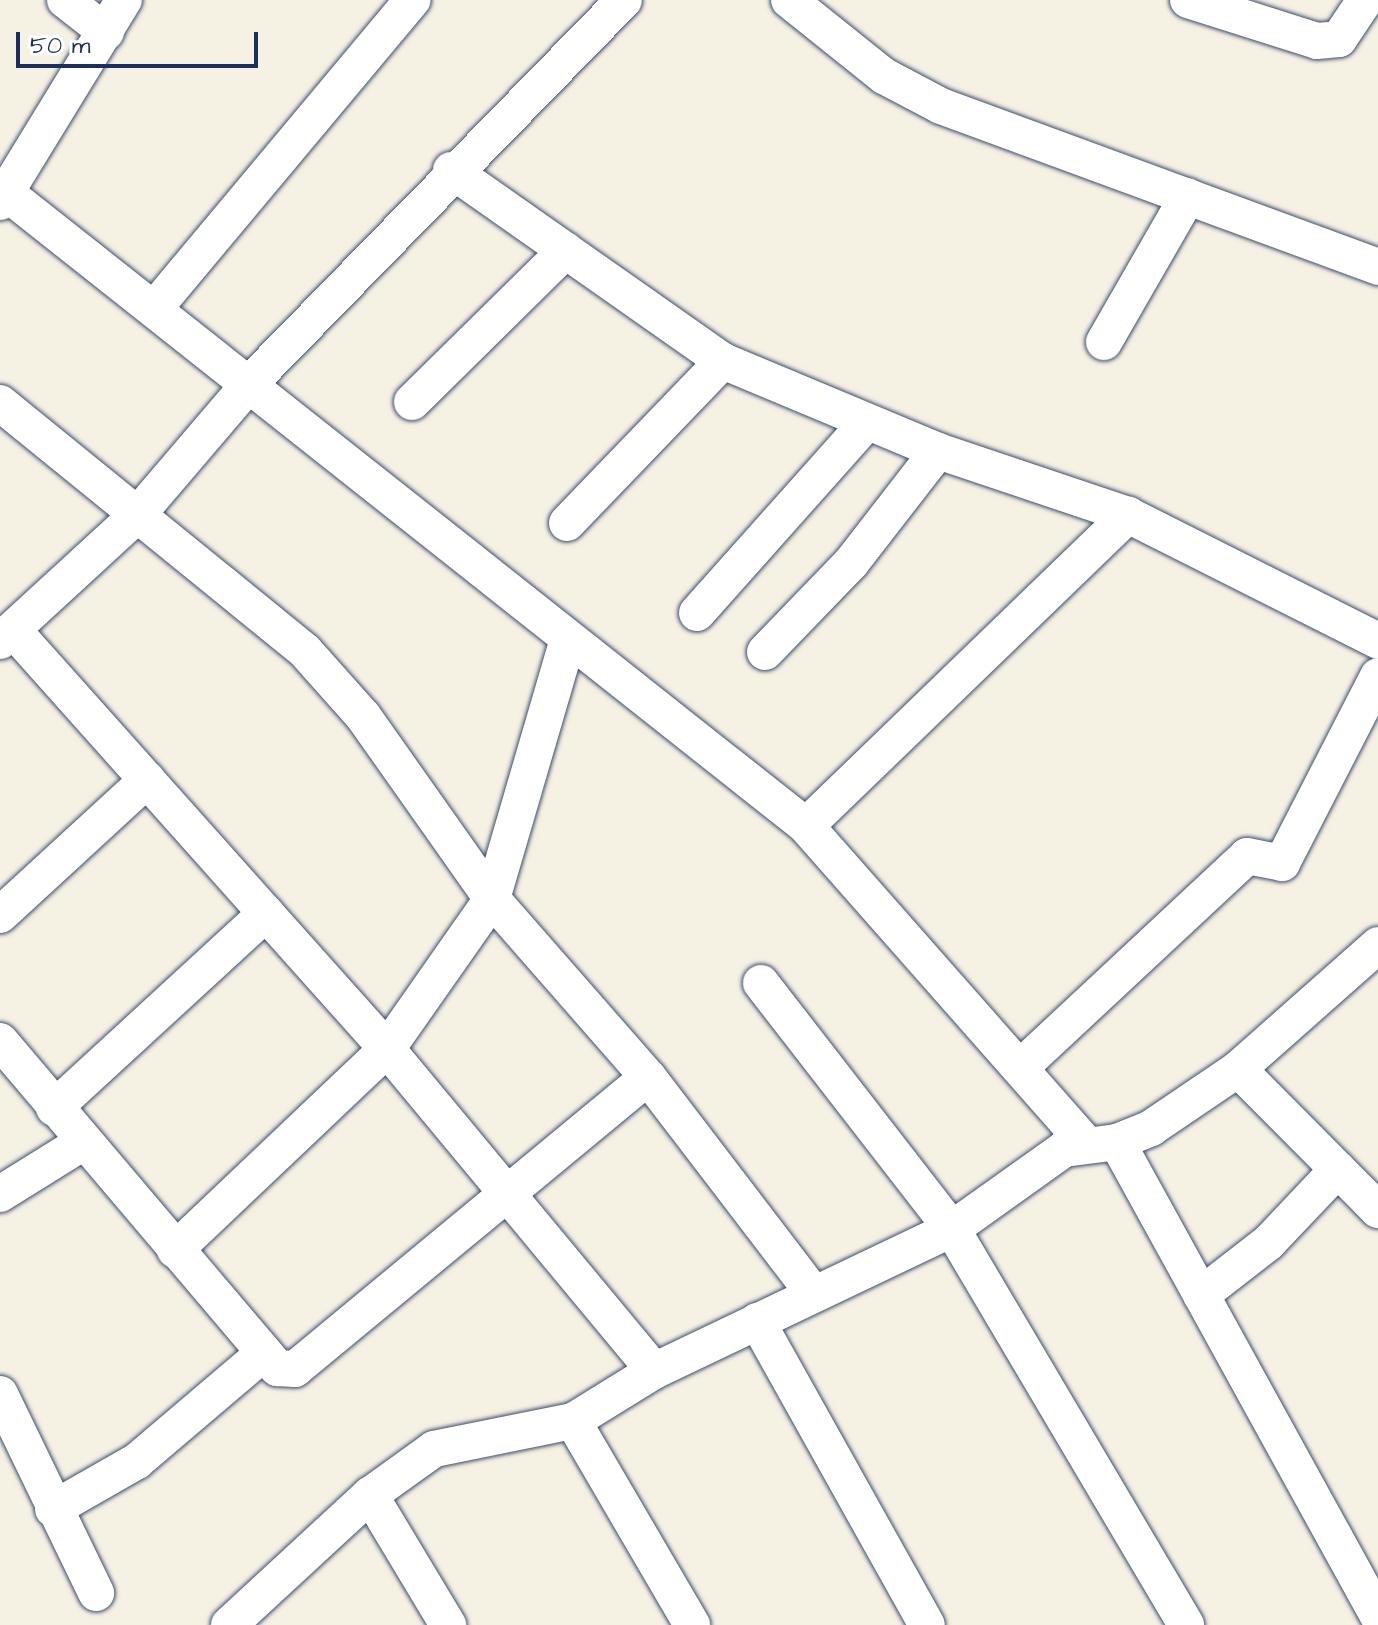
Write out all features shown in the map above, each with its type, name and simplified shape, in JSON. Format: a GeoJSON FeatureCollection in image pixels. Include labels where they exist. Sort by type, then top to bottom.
{"type":"FeatureCollection","features":[{"type":"Feature","properties":{"kind":"street"},"geometry":{"type":"LineString","coordinates":[[65,0],[106,32]]}},
{"type":"Feature","properties":{"kind":"street"},"geometry":{"type":"LineString","coordinates":[[124,0],[3,195],[421,514],[567,642],[806,826],[1021,1067],[1102,1144],[1201,1295],[1378,1616]]}},
{"type":"Feature","properties":{"kind":"street"},"geometry":{"type":"LineString","coordinates":[[154,309],[412,0]]}},
{"type":"Feature","properties":{"kind":"street"},"geometry":{"type":"LineString","coordinates":[[624,0],[451,170],[250,383],[139,513],[7,636],[147,780],[387,1049],[501,1194],[654,1371]]}},
{"type":"Feature","properties":{"kind":"street"},"geometry":{"type":"LineString","coordinates":[[789,0],[884,76],[941,106],[1378,267]]}},
{"type":"Feature","properties":{"kind":"street"},"geometry":{"type":"LineString","coordinates":[[1188,0],[1317,41],[1339,39],[1365,0]]}},
{"type":"Feature","properties":{"kind":"street"},"geometry":{"type":"LineString","coordinates":[[451,170],[723,361],[938,451],[1128,515],[1378,641]]}},
{"type":"Feature","properties":{"kind":"street"},"geometry":{"type":"LineString","coordinates":[[1104,342],[1188,196]]}},
{"type":"Feature","properties":{"kind":"street"},"geometry":{"type":"LineString","coordinates":[[412,402],[566,250]]}},
{"type":"Feature","properties":{"kind":"street"},"geometry":{"type":"LineString","coordinates":[[567,523],[723,361]]}},
{"type":"Feature","properties":{"kind":"street"},"geometry":{"type":"LineString","coordinates":[[0,403],[305,651],[363,716],[492,899],[648,1077],[813,1293]]}},
{"type":"Feature","properties":{"kind":"street"},"geometry":{"type":"LineString","coordinates":[[697,613],[866,423]]}},
{"type":"Feature","properties":{"kind":"street"},"geometry":{"type":"LineString","coordinates":[[765,652],[851,563],[938,451]]}},
{"type":"Feature","properties":{"kind":"street"},"geometry":{"type":"LineString","coordinates":[[806,826],[1128,515]]}},
{"type":"Feature","properties":{"kind":"street"},"geometry":{"type":"LineString","coordinates":[[175,1250],[387,1049],[492,899],[567,642]]}},
{"type":"Feature","properties":{"kind":"street"},"geometry":{"type":"LineString","coordinates":[[1021,1067],[1247,856],[1282,863],[1378,676]]}},
{"type":"Feature","properties":{"kind":"street"},"geometry":{"type":"LineString","coordinates":[[0,915],[147,780]]}},
{"type":"Feature","properties":{"kind":"street"},"geometry":{"type":"LineString","coordinates":[[54,1108],[266,913]]}},
{"type":"Feature","properties":{"kind":"street"},"geometry":{"type":"LineString","coordinates":[[229,1625],[370,1495],[460,1439],[573,1421],[654,1371],[952,1229],[1064,1149],[1102,1144],[1151,1128],[1238,1069],[1378,945]]}},
{"type":"Feature","properties":{"kind":"street"},"geometry":{"type":"LineString","coordinates":[[761,983],[952,1229],[1186,1625]]}},
{"type":"Feature","properties":{"kind":"street"},"geometry":{"type":"LineString","coordinates":[[0,1041],[82,1143],[277,1368],[295,1369],[501,1194],[648,1077]]}},
{"type":"Feature","properties":{"kind":"street"},"geometry":{"type":"LineString","coordinates":[[1238,1069],[1378,1210]]}},
{"type":"Feature","properties":{"kind":"street"},"geometry":{"type":"LineString","coordinates":[[0,1194],[82,1143]]}},
{"type":"Feature","properties":{"kind":"street"},"geometry":{"type":"LineString","coordinates":[[1201,1295],[1269,1242],[1338,1169]]}},
{"type":"Feature","properties":{"kind":"street"},"geometry":{"type":"LineString","coordinates":[[757,1321],[927,1625]]}},
{"type":"Feature","properties":{"kind":"street"},"geometry":{"type":"LineString","coordinates":[[53,1509],[137,1461],[264,1353]]}},
{"type":"Feature","properties":{"kind":"street"},"geometry":{"type":"LineString","coordinates":[[0,1394],[96,1593]]}},
{"type":"Feature","properties":{"kind":"street"},"geometry":{"type":"LineString","coordinates":[[573,1421],[692,1625]]}},
{"type":"Feature","properties":{"kind":"street"},"geometry":{"type":"LineString","coordinates":[[370,1495],[448,1625]]}}]}
